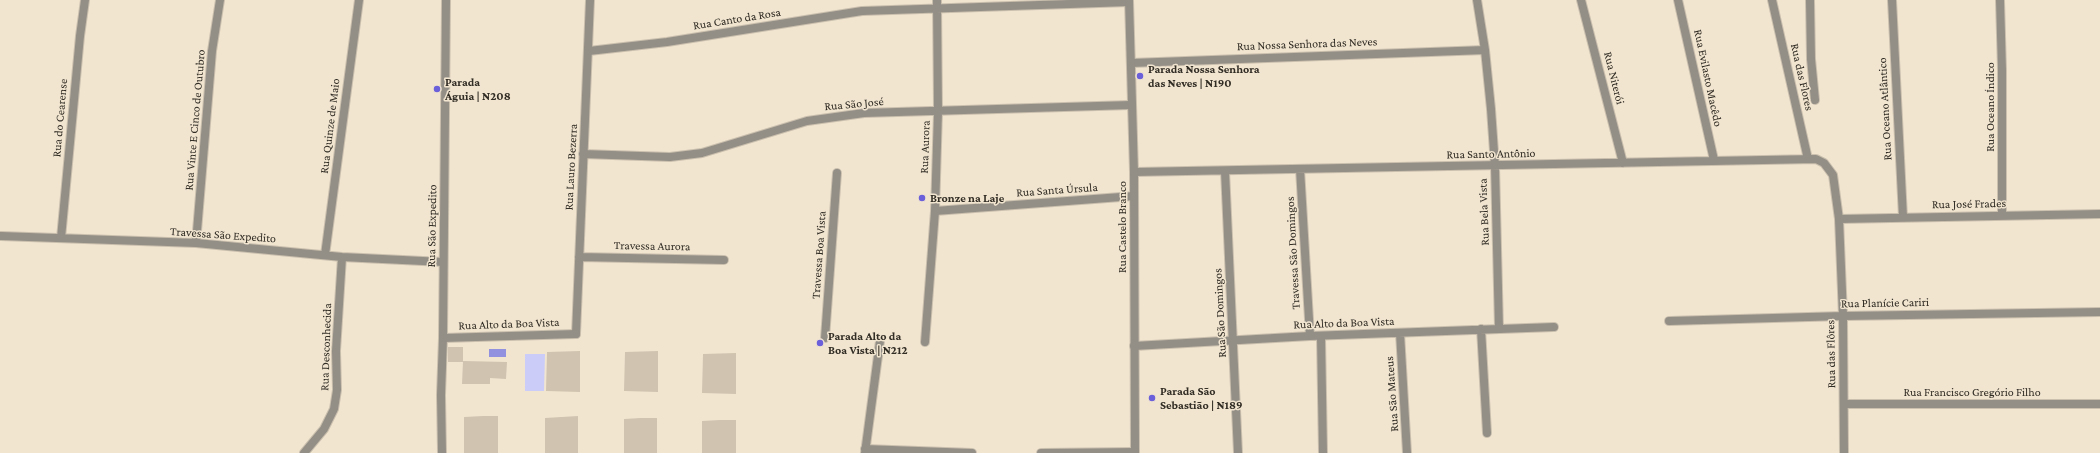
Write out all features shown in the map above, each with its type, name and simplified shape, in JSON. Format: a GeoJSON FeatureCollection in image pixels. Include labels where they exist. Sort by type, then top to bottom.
{"type":"FeatureCollection","features":[{"type":"Feature","properties":{"kind":"street","name":"Rua do Cearense"},"geometry":{"type":"LineString","coordinates":[[61,238],[79,43],[85,0]]}},
{"type":"Feature","properties":{"kind":"street","name":"Rua Vinte E Cinco de Outubro"},"geometry":{"type":"LineString","coordinates":[[196,243],[212,51],[220,0]]}},
{"type":"Feature","properties":{"kind":"street","name":"Rua Quinze de Maio"},"geometry":{"type":"LineString","coordinates":[[325,255],[359,0]]}},
{"type":"Feature","properties":{"kind":"street","name":"Rua São Expedito"},"geometry":{"type":"LineString","coordinates":[[442,453],[441,395],[444,262],[446,0]]}},
{"type":"Feature","properties":{"kind":"street","name":"Rua Lauro Bezerra"},"geometry":{"type":"LineString","coordinates":[[576,334],[590,0]]}},
{"type":"Feature","properties":{"kind":"street","name":"Rua Bela Vista"},"geometry":{"type":"LineString","coordinates":[[1477,0],[1485,50],[1495,166],[1499,329]]}},
{"type":"Feature","properties":{"kind":"street","name":"Rua Niterói"},"geometry":{"type":"LineString","coordinates":[[1581,0],[1622,163]]}},
{"type":"Feature","properties":{"kind":"street","name":"Rua Evilasto Macêdo"},"geometry":{"type":"LineString","coordinates":[[1678,0],[1714,160]]}},
{"type":"Feature","properties":{"kind":"street","name":"Rua das Flores"},"geometry":{"type":"LineString","coordinates":[[1772,0],[1808,159]]}},
{"type":"Feature","properties":{"kind":"street"},"geometry":{"type":"LineString","coordinates":[[1810,0],[1811,59],[1815,100]]}},
{"type":"Feature","properties":{"kind":"street","name":"Rua Oceano Atlântico"},"geometry":{"type":"LineString","coordinates":[[1892,0],[1903,217]]}},
{"type":"Feature","properties":{"kind":"street","name":"Rua Oceano Índico"},"geometry":{"type":"LineString","coordinates":[[2000,0],[2002,70],[2002,215]]}},
{"type":"Feature","properties":{"kind":"street","name":"Rua Canto da Rosa"},"geometry":{"type":"LineString","coordinates":[[589,51],[667,42],[862,11],[937,4],[1129,1]]}},
{"type":"Feature","properties":{"kind":"street","name":"Rua Castelo Branco"},"geometry":{"type":"LineString","coordinates":[[1129,1],[1134,172],[1135,453]]}},
{"type":"Feature","properties":{"kind":"street","name":"Rua Aurora"},"geometry":{"type":"LineString","coordinates":[[924,342],[935,211],[938,112],[937,4]]}},
{"type":"Feature","properties":{"kind":"street","name":"Rua Nossa Senhora das Neves"},"geometry":{"type":"LineString","coordinates":[[1130,63],[1485,50]]}},
{"type":"Feature","properties":{"kind":"street","name":"Rua São José"},"geometry":{"type":"LineString","coordinates":[[583,154],[670,157],[702,153],[807,121],[864,113],[938,112],[1132,104]]}},
{"type":"Feature","properties":{"kind":"street","name":"Rua Santo Antônio"},"geometry":{"type":"LineString","coordinates":[[1134,172],[1808,159],[1824,163],[1833,175],[1834,183]]}},
{"type":"Feature","properties":{"kind":"street","name":"Travessa São Domingos"},"geometry":{"type":"LineString","coordinates":[[1300,169],[1310,336]]}},
{"type":"Feature","properties":{"kind":"street","name":"Rua São Domingos"},"geometry":{"type":"LineString","coordinates":[[1225,171],[1238,453]]}},
{"type":"Feature","properties":{"kind":"street","name":"Travessa Boa Vista"},"geometry":{"type":"LineString","coordinates":[[825,338],[837,173]]}},
{"type":"Feature","properties":{"kind":"street","name":"Rua das Flôres"},"geometry":{"type":"LineString","coordinates":[[1834,183],[1839,220],[1843,316],[1844,453]]}},
{"type":"Feature","properties":{"kind":"street","name":"Rua Santa Úrsula"},"geometry":{"type":"LineString","coordinates":[[935,211],[1134,196]]}},
{"type":"Feature","properties":{"kind":"street","name":"Rua José Frades"},"geometry":{"type":"LineString","coordinates":[[1839,220],[1888,220],[1903,217],[2100,214]]}},
{"type":"Feature","properties":{"kind":"street","name":"Travessa São Expedito"},"geometry":{"type":"LineString","coordinates":[[1,236],[196,243],[342,257],[444,262]]}},
{"type":"Feature","properties":{"kind":"street","name":"Travessa Aurora"},"geometry":{"type":"LineString","coordinates":[[579,256],[724,260]]}},
{"type":"Feature","properties":{"kind":"street","name":"Rua Desconhecida"},"geometry":{"type":"LineString","coordinates":[[304,453],[324,429],[334,409],[337,390],[336,351],[342,257]]}},
{"type":"Feature","properties":{"kind":"street","name":"Rua Planície Cariri"},"geometry":{"type":"LineString","coordinates":[[1670,321],[1843,316],[2100,312]]}},
{"type":"Feature","properties":{"kind":"street","name":"Rua Alto da Boa Vista"},"geometry":{"type":"LineString","coordinates":[[1134,346],[1234,342],[1310,336],[1554,327]]}},
{"type":"Feature","properties":{"kind":"street"},"geometry":{"type":"LineString","coordinates":[[1481,329],[1487,433]]}},
{"type":"Feature","properties":{"kind":"street","name":"Rua São Mateus"},"geometry":{"type":"LineString","coordinates":[[1400,333],[1408,453]]}},
{"type":"Feature","properties":{"kind":"street","name":"Rua Alto da Boa Vista"},"geometry":{"type":"LineString","coordinates":[[443,338],[576,334]]}},
{"type":"Feature","properties":{"kind":"street"},"geometry":{"type":"LineString","coordinates":[[1321,336],[1323,453]]}},
{"type":"Feature","properties":{"kind":"street"},"geometry":{"type":"LineString","coordinates":[[880,341],[865,451],[972,453]]}},
{"type":"Feature","properties":{"kind":"street","name":"Rua Francisco Gregório Filho"},"geometry":{"type":"LineString","coordinates":[[1844,404],[2100,404]]}},
{"type":"Feature","properties":{"kind":"street"},"geometry":{"type":"LineString","coordinates":[[1041,453],[1135,453]]}},
{"type":"Feature","properties":{"kind":"shaded area"},"geometry":{"type":"Polygon","coordinates":[[[525,354],[545,354],[544,391],[525,391],[525,354]]]}},
{"type":"Feature","properties":{"kind":"water"},"geometry":{"type":"Polygon","coordinates":[[[489,349],[506,349],[506,357],[489,357],[489,349]]]}},
{"type":"Feature","properties":{"kind":"building"},"geometry":{"type":"Polygon","coordinates":[[[448,347],[463,347],[463,362],[448,362],[448,347]]]}},
{"type":"Feature","properties":{"kind":"building"},"geometry":{"type":"Polygon","coordinates":[[[580,351],[580,392],[546,391],[547,352],[580,351]]]}},
{"type":"Feature","properties":{"kind":"building"},"geometry":{"type":"Polygon","coordinates":[[[658,351],[658,392],[624,391],[625,352],[658,351]]]}},
{"type":"Feature","properties":{"kind":"building"},"geometry":{"type":"Polygon","coordinates":[[[736,353],[736,394],[702,393],[703,354],[736,353]]]}},
{"type":"Feature","properties":{"kind":"building"},"geometry":{"type":"Polygon","coordinates":[[[463,361],[507,362],[506,379],[490,378],[490,384],[462,384],[463,361]]]}},
{"type":"Feature","properties":{"kind":"building"},"geometry":{"type":"Polygon","coordinates":[[[498,416],[498,453],[464,453],[464,417],[498,416]]]}},
{"type":"Feature","properties":{"kind":"building"},"geometry":{"type":"Polygon","coordinates":[[[578,416],[578,453],[545,453],[545,418],[578,416]]]}},
{"type":"Feature","properties":{"kind":"building"},"geometry":{"type":"Polygon","coordinates":[[[657,418],[657,453],[624,453],[624,419],[657,418]]]}},
{"type":"Feature","properties":{"kind":"building"},"geometry":{"type":"Polygon","coordinates":[[[736,420],[736,453],[702,453],[702,421],[736,420]]]}},
{"type":"Feature","properties":{"kind":"place","name":"Parada Nossa Senhora das Neves | N190"},"geometry":{"type":"Point","coordinates":[1140,76]}},
{"type":"Feature","properties":{"kind":"place","name":"Parada Águia | N208"},"geometry":{"type":"Point","coordinates":[437,89]}},
{"type":"Feature","properties":{"kind":"place","name":"Bronze na Laje"},"geometry":{"type":"Point","coordinates":[922,198]}},
{"type":"Feature","properties":{"kind":"place","name":"Parada Alto da Boa Vista | N212"},"geometry":{"type":"Point","coordinates":[820,343]}},
{"type":"Feature","properties":{"kind":"place","name":"Parada São Sebastião | N189"},"geometry":{"type":"Point","coordinates":[1152,398]}}]}
